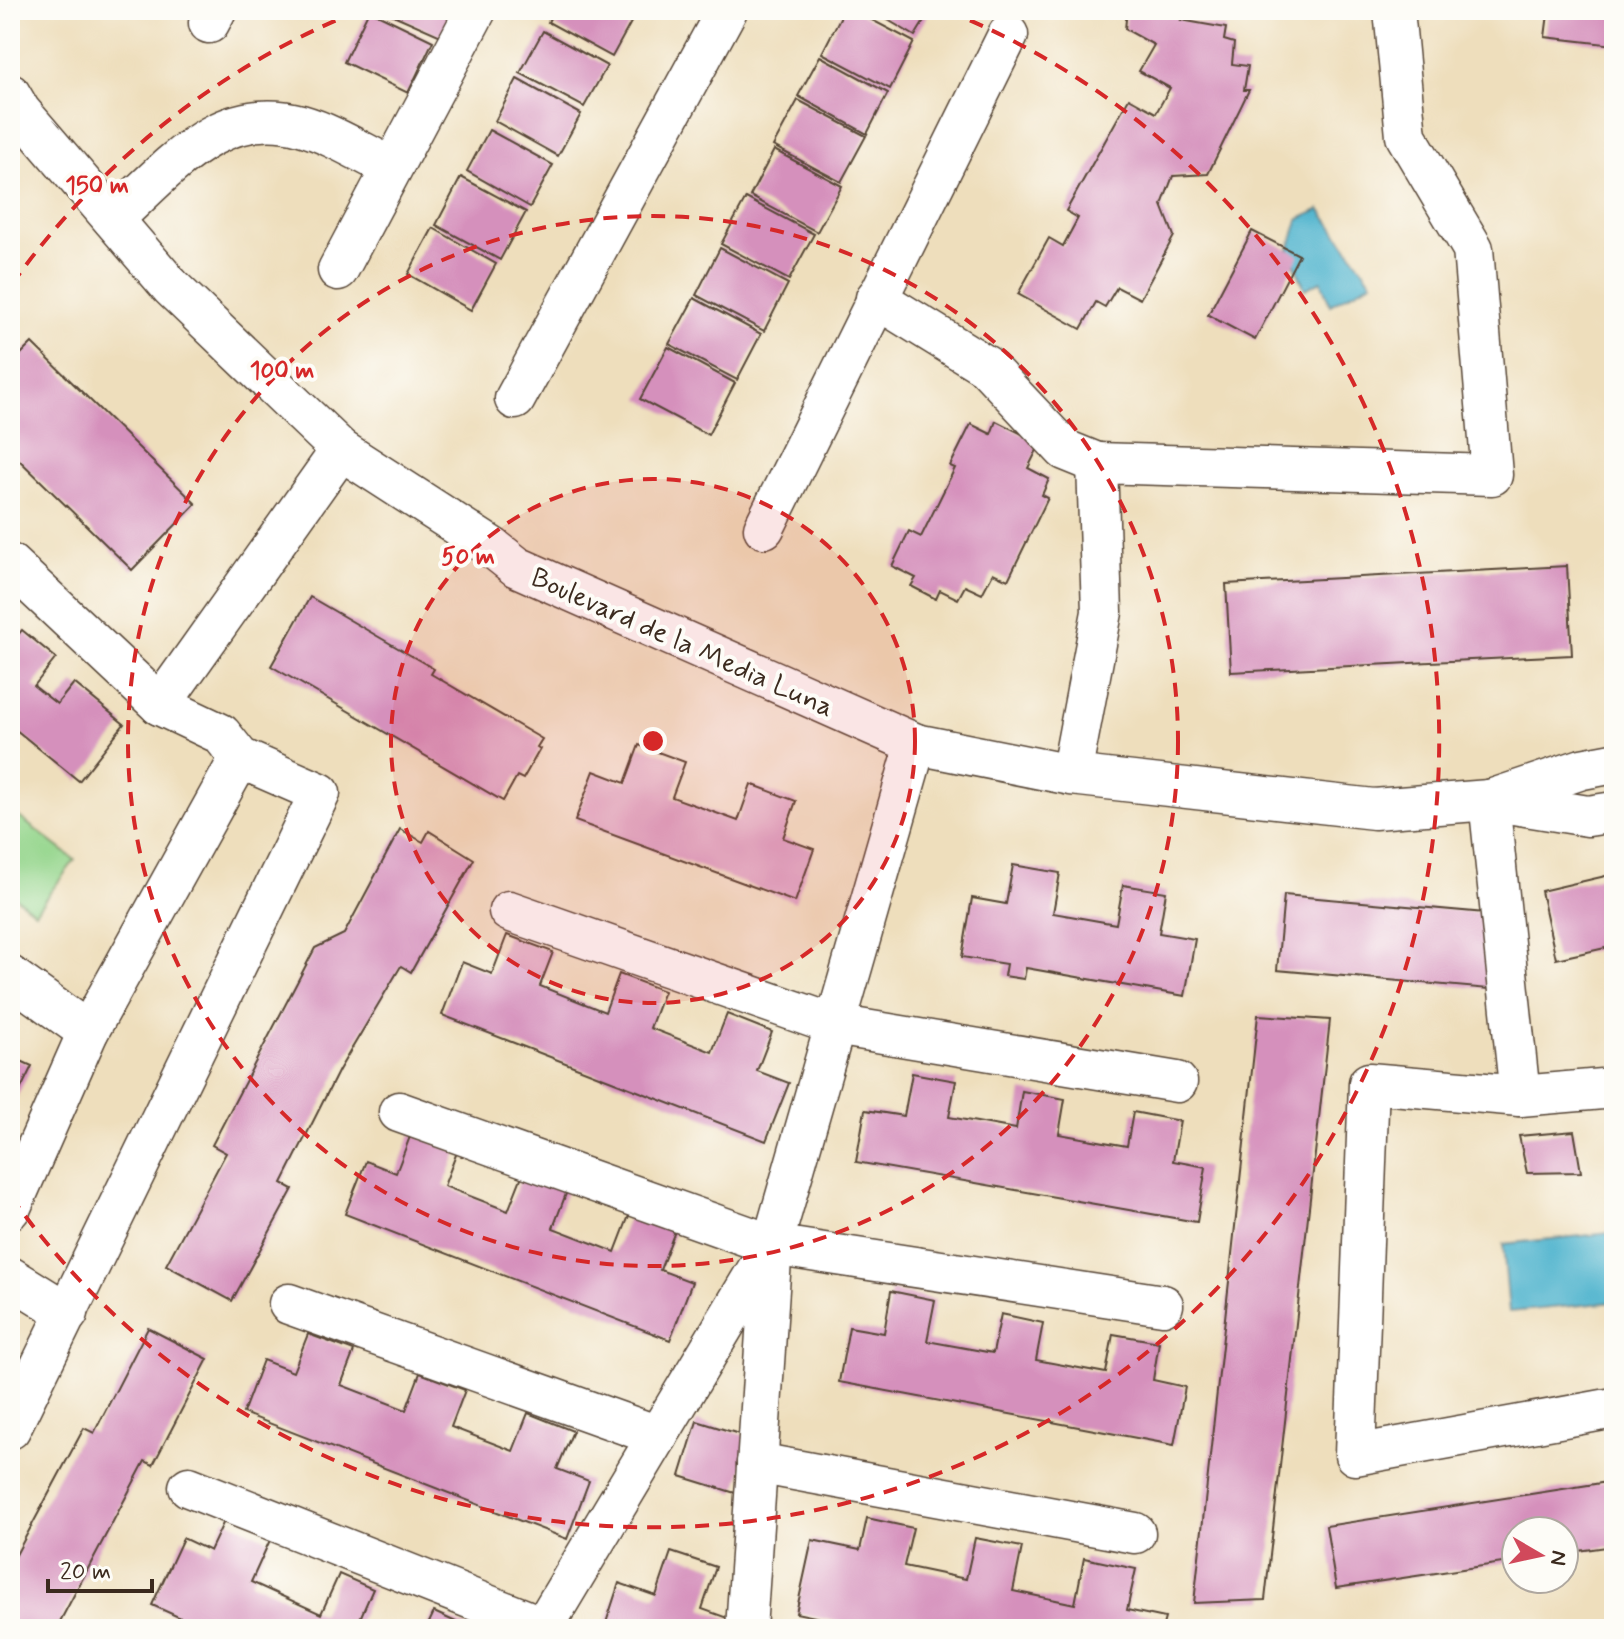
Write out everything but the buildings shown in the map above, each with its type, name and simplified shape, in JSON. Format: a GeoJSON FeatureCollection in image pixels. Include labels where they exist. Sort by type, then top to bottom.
{"type":"FeatureCollection","features":[{"type":"Feature","properties":{"kind":"street"},"geometry":{"type":"LineString","coordinates":[[338,270],[476,10]]}},
{"type":"Feature","properties":{"kind":"street"},"geometry":{"type":"LineString","coordinates":[[515,399],[727,10]]}},
{"type":"Feature","properties":{"kind":"street"},"geometry":{"type":"LineString","coordinates":[[876,298],[986,366],[1065,450],[1097,463],[1492,475],[1473,249],[1406,136],[1394,10]]}},
{"type":"Feature","properties":{"kind":"street"},"geometry":{"type":"LineString","coordinates":[[764,528],[1008,35]]}},
{"type":"Feature","properties":{"kind":"street","name":"Boulevard de la Media Luna"},"geometry":{"type":"LineString","coordinates":[[10,94],[20,111],[171,287],[341,450],[517,567],[916,744],[1071,775],[1374,809],[1489,800],[1588,816],[1614,812]]}},
{"type":"Feature","properties":{"kind":"street"},"geometry":{"type":"LineString","coordinates":[[113,219],[208,135],[251,119],[301,125],[391,167]]}},
{"type":"Feature","properties":{"kind":"street"},"geometry":{"type":"LineString","coordinates":[[160,705],[341,450]]}},
{"type":"Feature","properties":{"kind":"street"},"geometry":{"type":"LineString","coordinates":[[1071,775],[1102,612],[1097,463]]}},
{"type":"Feature","properties":{"kind":"street"},"geometry":{"type":"LineString","coordinates":[[10,564],[160,705],[221,734],[240,758],[320,793],[10,1429]]}},
{"type":"Feature","properties":{"kind":"street"},"geometry":{"type":"LineString","coordinates":[[746,1629],[772,1245],[916,744]]}},
{"type":"Feature","properties":{"kind":"street"},"geometry":{"type":"LineString","coordinates":[[10,1209],[88,1032],[240,758]]}},
{"type":"Feature","properties":{"kind":"street","name":"Boulevard de la Media Luna"},"geometry":{"type":"LineString","coordinates":[[1489,800],[1582,769],[1614,763]]}},
{"type":"Feature","properties":{"kind":"street"},"geometry":{"type":"LineString","coordinates":[[1489,800],[1520,1096]]}},
{"type":"Feature","properties":{"kind":"street"},"geometry":{"type":"LineString","coordinates":[[509,911],[835,1025],[1177,1082]]}},
{"type":"Feature","properties":{"kind":"street"},"geometry":{"type":"LineString","coordinates":[[10,976],[88,1032]]}},
{"type":"Feature","properties":{"kind":"street"},"geometry":{"type":"LineString","coordinates":[[1614,1088],[1520,1096],[1369,1083],[1355,1455],[1614,1408]]}},
{"type":"Feature","properties":{"kind":"street"},"geometry":{"type":"LineString","coordinates":[[399,1112],[772,1245],[1163,1305]]}},
{"type":"Feature","properties":{"kind":"street"},"geometry":{"type":"LineString","coordinates":[[189,1487],[542,1628],[772,1245]]}},
{"type":"Feature","properties":{"kind":"street"},"geometry":{"type":"LineString","coordinates":[[10,1277],[68,1313]]}},
{"type":"Feature","properties":{"kind":"street"},"geometry":{"type":"LineString","coordinates":[[289,1304],[658,1436]]}},
{"type":"Feature","properties":{"kind":"street"},"geometry":{"type":"LineString","coordinates":[[757,1463],[1135,1533]]}},
{"type":"Feature","properties":{"kind":"green space"},"geometry":{"type":"Polygon","coordinates":[[[10,810],[75,860],[35,912],[10,893],[10,810]]]}},
{"type":"Feature","properties":{"kind":"water"},"geometry":{"type":"Polygon","coordinates":[[[1320,209],[1372,282],[1330,305],[1321,281],[1305,289],[1289,250],[1298,220],[1320,209]]]}},
{"type":"Feature","properties":{"kind":"water"},"geometry":{"type":"Polygon","coordinates":[[[1610,1233],[1614,1302],[1509,1312],[1503,1244],[1610,1233]]]}}]}
